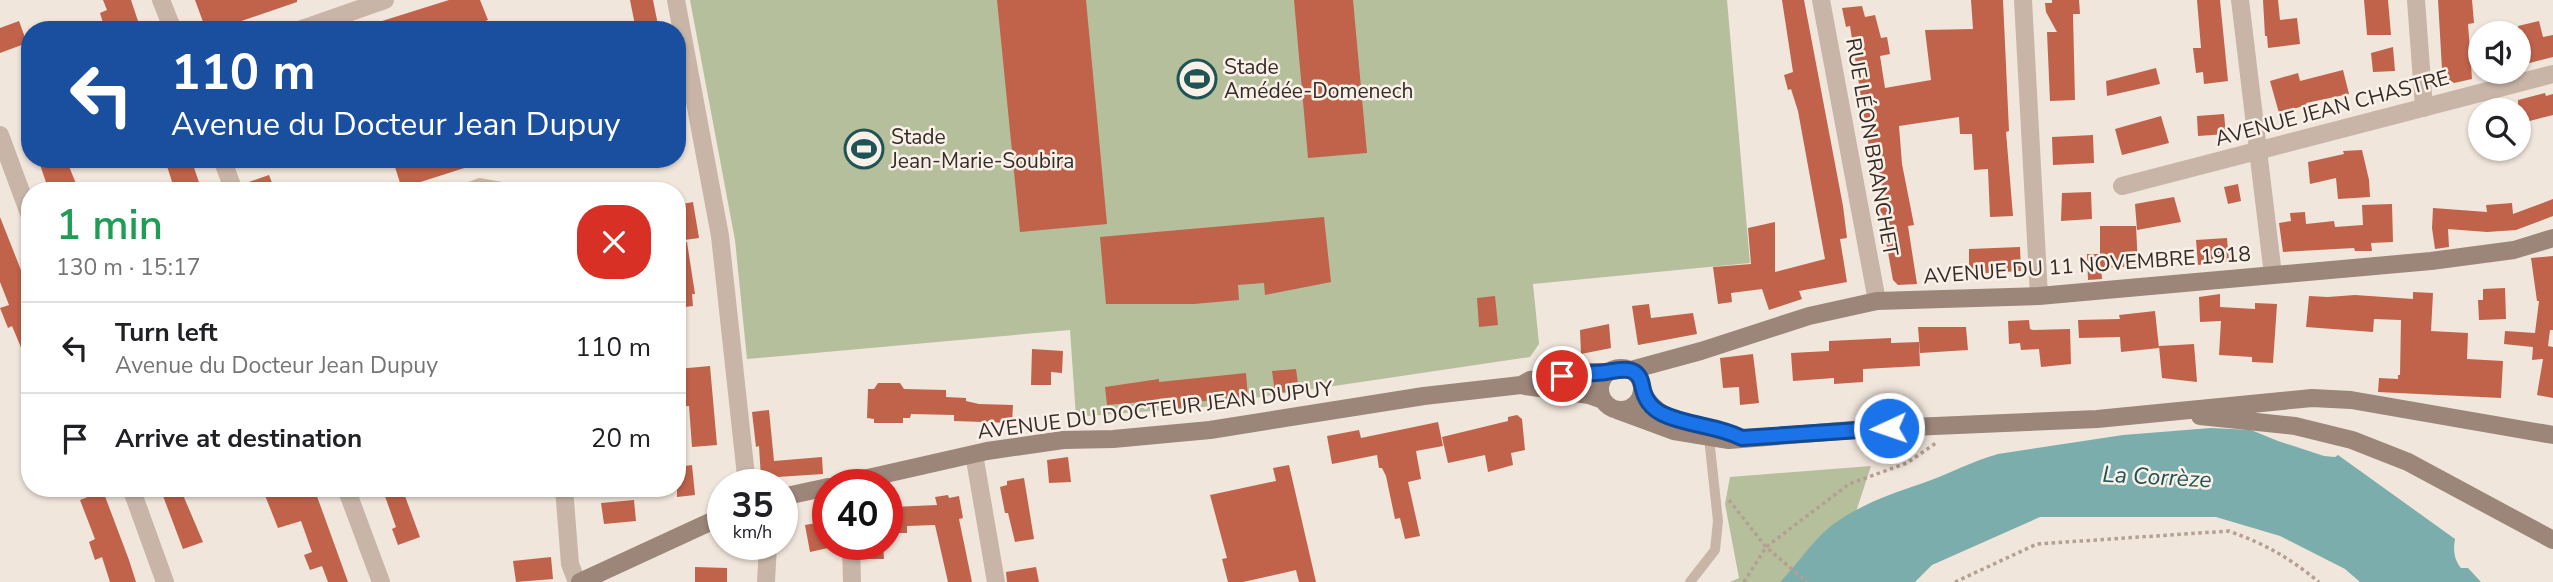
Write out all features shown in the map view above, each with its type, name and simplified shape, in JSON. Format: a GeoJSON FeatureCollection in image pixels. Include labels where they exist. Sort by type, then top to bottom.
{"type":"FeatureCollection","features":[{"type":"Feature","properties":{"kind":"street"},"geometry":{"type":"LineString","coordinates":[[161,0],[169,21]]}},
{"type":"Feature","properties":{"kind":"street"},"geometry":{"type":"LineString","coordinates":[[325,21],[385,0]]}},
{"type":"Feature","properties":{"kind":"street"},"geometry":{"type":"LineString","coordinates":[[676,0],[680,21]]}},
{"type":"Feature","properties":{"kind":"street","name":"RUE LÉON BRANCHET"},"geometry":{"type":"LineString","coordinates":[[1822,0],[1877,302]]}},
{"type":"Feature","properties":{"kind":"street"},"geometry":{"type":"LineString","coordinates":[[2023,0],[2039,296]]}},
{"type":"Feature","properties":{"kind":"street"},"geometry":{"type":"LineString","coordinates":[[2240,0],[2273,275]]}},
{"type":"Feature","properties":{"kind":"street"},"geometry":{"type":"LineString","coordinates":[[2416,0],[2424,108]]}},
{"type":"Feature","properties":{"kind":"street"},"geometry":{"type":"LineString","coordinates":[[686,54],[720,236],[745,469]]}},
{"type":"Feature","properties":{"kind":"street","name":"AVENUE JEAN CHASTRE"},"geometry":{"type":"LineString","coordinates":[[2122,186],[2553,74]]}},
{"type":"Feature","properties":{"kind":"street"},"geometry":{"type":"LineString","coordinates":[[0,135],[21,192]]}},
{"type":"Feature","properties":{"kind":"street","name":"AVENUE DU 11 NOVEMBRE 1918"},"geometry":{"type":"LineString","coordinates":[[1631,370],[1701,351],[1809,316],[1877,302],[2039,296],[2477,256],[2514,250],[2553,238]]}},
{"type":"Feature","properties":{"kind":"street"},"geometry":{"type":"LineString","coordinates":[[1642,392],[1631,408],[1610,405],[1600,388],[1604,376],[1609,372],[1620,368],[1631,370],[1640,379],[1642,392],[1655,410],[1666,416],[1728,431],[1742,438]]}},
{"type":"Feature","properties":{"kind":"street","name":"AVENUE DU DOCTEUR JEAN DUPUY"},"geometry":{"type":"LineString","coordinates":[[903,471],[974,454],[1063,440],[1113,439],[1210,430],[1424,396],[1521,385],[1530,380],[1588,372],[1609,372]]}},
{"type":"Feature","properties":{"kind":"street","name":"AVENUE DU DOCTEUR JEAN DUPUY"},"geometry":{"type":"LineString","coordinates":[[1521,385],[1532,389],[1589,395],[1674,431],[1709,438],[2168,413]]}},
{"type":"Feature","properties":{"kind":"street"},"geometry":{"type":"LineString","coordinates":[[2168,413],[2325,398],[2351,400],[2553,435]]}},
{"type":"Feature","properties":{"kind":"street"},"geometry":{"type":"LineString","coordinates":[[2168,413],[2295,426],[2352,440],[2408,462],[2553,540]]}},
{"type":"Feature","properties":{"kind":"street"},"geometry":{"type":"LineString","coordinates":[[974,454],[996,582]]}},
{"type":"Feature","properties":{"kind":"street"},"geometry":{"type":"LineString","coordinates":[[134,497],[166,582]]}},
{"type":"Feature","properties":{"kind":"street"},"geometry":{"type":"LineString","coordinates":[[348,497],[380,582]]}},
{"type":"Feature","properties":{"kind":"street"},"geometry":{"type":"LineString","coordinates":[[565,497],[570,564],[579,582],[707,523]]}},
{"type":"Feature","properties":{"kind":"street"},"geometry":{"type":"LineString","coordinates":[[766,582],[767,560]]}},
{"type":"Feature","properties":{"kind":"street"},"geometry":{"type":"LineString","coordinates":[[851,560],[852,582]]}},
{"type":"Feature","properties":{"kind":"lane"},"geometry":{"type":"LineString","coordinates":[[1690,582],[1715,550],[1718,521],[1709,438]]}},
{"type":"Feature","properties":{"kind":"path"},"geometry":{"type":"LineString","coordinates":[[1744,582],[1766,547],[1849,484],[1907,463],[1961,425]]}},
{"type":"Feature","properties":{"kind":"path"},"geometry":{"type":"LineString","coordinates":[[1715,481],[1766,547],[1807,582]]}},
{"type":"Feature","properties":{"kind":"path"},"geometry":{"type":"LineString","coordinates":[[1955,582],[2037,544],[2229,531],[2286,556],[2319,582]]}},
{"type":"Feature","properties":{"kind":"green space"},"geometry":{"type":"Polygon","coordinates":[[[690,0],[1727,0],[1750,263],[1533,284],[1539,344],[1530,357],[1216,406],[1076,417],[1070,330],[747,359],[735,240],[690,0]]]}},
{"type":"Feature","properties":{"kind":"green space"},"geometry":{"type":"Polygon","coordinates":[[[1871,466],[1833,582],[1730,582],[1739,578],[1725,504],[1730,477],[1871,466]]]}},
{"type":"Feature","properties":{"kind":"water","name":"La Corrèze"},"geometry":{"type":"Polygon","coordinates":[[[2211,428],[2251,430],[2324,456],[2338,455],[2455,539],[2455,554],[2459,565],[2461,568],[2468,568],[2481,582],[2360,582],[2345,569],[2280,536],[2216,517],[2040,517],[1932,565],[1915,582],[1780,582],[1817,539],[1853,512],[1979,460],[1998,454],[2123,435],[2211,428]]]}},
{"type":"Feature","properties":{"kind":"building"},"geometry":{"type":"Polygon","coordinates":[[[103,0],[131,0],[138,21],[102,21],[100,13],[107,10],[103,0]]]}},
{"type":"Feature","properties":{"kind":"building"},"geometry":{"type":"Polygon","coordinates":[[[195,0],[297,0],[241,21],[203,21],[195,0]]]}},
{"type":"Feature","properties":{"kind":"building"},"geometry":{"type":"Polygon","coordinates":[[[449,0],[480,0],[488,20],[485,21],[382,21],[449,0]]]}},
{"type":"Feature","properties":{"kind":"building"},"geometry":{"type":"Polygon","coordinates":[[[630,0],[653,0],[657,21],[634,21],[630,0]]]}},
{"type":"Feature","properties":{"kind":"building"},"geometry":{"type":"Polygon","coordinates":[[[997,0],[1086,0],[1107,224],[1020,232],[997,0]]]}},
{"type":"Feature","properties":{"kind":"building"},"geometry":{"type":"Polygon","coordinates":[[[1294,0],[1353,0],[1367,153],[1308,158],[1294,0]]]}},
{"type":"Feature","properties":{"kind":"building"},"geometry":{"type":"Polygon","coordinates":[[[1782,0],[1804,0],[1843,206],[1847,238],[1840,239],[1847,282],[1799,291],[1802,299],[1769,310],[1762,289],[1731,293],[1732,302],[1718,304],[1713,267],[1751,264],[1748,228],[1775,222],[1775,272],[1825,259],[1798,111],[1784,75],[1793,72],[1782,0]]]}},
{"type":"Feature","properties":{"kind":"building"},"geometry":{"type":"Polygon","coordinates":[[[1971,0],[2003,0],[2009,131],[2006,132],[2013,216],[1990,217],[1988,169],[1974,170],[1972,134],[1960,134],[1959,117],[1899,126],[1902,164],[1914,225],[1908,226],[1917,284],[1898,285],[1893,280],[1879,203],[1885,202],[1878,167],[1872,168],[1850,26],[1846,27],[1842,8],[1862,6],[1865,17],[1875,15],[1881,38],[1887,37],[1890,54],[1880,56],[1885,88],[1931,80],[1925,30],[1973,29],[1971,0]]]}},
{"type":"Feature","properties":{"kind":"building"},"geometry":{"type":"Polygon","coordinates":[[[2052,0],[2079,0],[2080,14],[2073,14],[2075,100],[2050,101],[2047,32],[2057,32],[2046,12],[2045,3],[2052,3],[2052,0]]]}},
{"type":"Feature","properties":{"kind":"building"},"geometry":{"type":"Polygon","coordinates":[[[2197,0],[2220,0],[2228,81],[2204,84],[2203,72],[2196,73],[2193,48],[2201,48],[2197,0]]]}},
{"type":"Feature","properties":{"kind":"building"},"geometry":{"type":"Polygon","coordinates":[[[2263,0],[2278,0],[2280,20],[2297,18],[2300,44],[2268,48],[2263,0]]]}},
{"type":"Feature","properties":{"kind":"building"},"geometry":{"type":"Polygon","coordinates":[[[2364,0],[2388,0],[2391,35],[2367,35],[2364,0]]]}},
{"type":"Feature","properties":{"kind":"building"},"geometry":{"type":"Polygon","coordinates":[[[2438,0],[2472,0],[2474,21],[2468,21],[2468,80],[2454,83],[2448,79],[2447,69],[2442,69],[2438,0]]]}},
{"type":"Feature","properties":{"kind":"building"},"geometry":{"type":"Polygon","coordinates":[[[19,21],[21,45],[0,53],[0,28],[19,21]]]}},
{"type":"Feature","properties":{"kind":"building"},"geometry":{"type":"Polygon","coordinates":[[[2539,21],[2543,37],[2553,35],[2553,57],[2531,63],[2531,23],[2539,21]]]}},
{"type":"Feature","properties":{"kind":"building"},"geometry":{"type":"Polygon","coordinates":[[[2393,47],[2395,71],[2373,72],[2371,53],[2393,47]]]}},
{"type":"Feature","properties":{"kind":"building"},"geometry":{"type":"Polygon","coordinates":[[[2156,68],[2160,84],[2107,96],[2106,81],[2156,68]]]}},
{"type":"Feature","properties":{"kind":"building"},"geometry":{"type":"Polygon","coordinates":[[[2343,70],[2349,94],[2306,103],[2307,105],[2279,113],[2270,81],[2298,73],[2300,81],[2343,70]]]}},
{"type":"Feature","properties":{"kind":"building"},"geometry":{"type":"Polygon","coordinates":[[[2545,93],[2546,96],[2553,94],[2553,115],[2531,121],[2531,98],[2526,98],[2545,93]]]}},
{"type":"Feature","properties":{"kind":"building"},"geometry":{"type":"Polygon","coordinates":[[[2224,114],[2226,134],[2198,136],[2197,116],[2224,114]]]}},
{"type":"Feature","properties":{"kind":"building"},"geometry":{"type":"Polygon","coordinates":[[[2161,116],[2169,143],[2122,155],[2115,129],[2161,116]]]}},
{"type":"Feature","properties":{"kind":"building"},"geometry":{"type":"Polygon","coordinates":[[[2093,135],[2094,163],[2053,165],[2052,137],[2093,135]]]}},
{"type":"Feature","properties":{"kind":"building"},"geometry":{"type":"Polygon","coordinates":[[[2362,150],[2370,197],[2338,199],[2336,178],[2310,184],[2308,162],[2344,154],[2343,151],[2362,150]]]}},
{"type":"Feature","properties":{"kind":"building"},"geometry":{"type":"Polygon","coordinates":[[[41,168],[70,168],[75,182],[46,182],[41,168]]]}},
{"type":"Feature","properties":{"kind":"building"},"geometry":{"type":"Polygon","coordinates":[[[168,168],[194,168],[199,182],[172,182],[168,168]]]}},
{"type":"Feature","properties":{"kind":"building"},"geometry":{"type":"Polygon","coordinates":[[[395,168],[464,168],[420,182],[400,182],[395,168]]]}},
{"type":"Feature","properties":{"kind":"building"},"geometry":{"type":"Polygon","coordinates":[[[269,175],[272,182],[249,182],[269,175]]]}},
{"type":"Feature","properties":{"kind":"building"},"geometry":{"type":"Polygon","coordinates":[[[2238,184],[2241,201],[2228,204],[2224,187],[2238,184]]]}},
{"type":"Feature","properties":{"kind":"building"},"geometry":{"type":"Polygon","coordinates":[[[2091,192],[2092,219],[2061,221],[2062,193],[2091,192]]]}},
{"type":"Feature","properties":{"kind":"building"},"geometry":{"type":"Polygon","coordinates":[[[2174,197],[2181,222],[2137,230],[2135,204],[2174,197]]]}},
{"type":"Feature","properties":{"kind":"building"},"geometry":{"type":"Polygon","coordinates":[[[2553,199],[2553,216],[2516,230],[2487,232],[2448,229],[2449,247],[2435,249],[2433,208],[2487,212],[2486,205],[2512,203],[2513,214],[2553,199]]]}},
{"type":"Feature","properties":{"kind":"building"},"geometry":{"type":"Polygon","coordinates":[[[693,202],[699,238],[686,240],[686,203],[693,202]]]}},
{"type":"Feature","properties":{"kind":"building"},"geometry":{"type":"Polygon","coordinates":[[[2392,204],[2393,242],[2371,243],[2372,251],[2355,251],[2354,248],[2283,252],[2279,223],[2291,221],[2290,213],[2305,212],[2306,224],[2334,221],[2335,227],[2363,225],[2362,205],[2392,204]]]}},
{"type":"Feature","properties":{"kind":"building"},"geometry":{"type":"Polygon","coordinates":[[[0,217],[21,270],[21,348],[12,326],[8,328],[0,308],[9,305],[0,282],[0,217]]]}},
{"type":"Feature","properties":{"kind":"building"},"geometry":{"type":"Polygon","coordinates":[[[1324,217],[1331,282],[1265,295],[1264,283],[1238,285],[1239,300],[1194,304],[1106,304],[1100,237],[1324,217]]]}},
{"type":"Feature","properties":{"kind":"building"},"geometry":{"type":"Polygon","coordinates":[[[2100,226],[2136,226],[2138,266],[2101,268],[2102,279],[2088,280],[2087,254],[2100,254],[2100,226]]]}},
{"type":"Feature","properties":{"kind":"building"},"geometry":{"type":"Polygon","coordinates":[[[2227,238],[2229,261],[2198,265],[2196,240],[2227,238]]]}},
{"type":"Feature","properties":{"kind":"building"},"geometry":{"type":"Polygon","coordinates":[[[686,242],[695,294],[692,294],[693,306],[686,307],[686,242]]]}},
{"type":"Feature","properties":{"kind":"building"},"geometry":{"type":"Polygon","coordinates":[[[2020,247],[2021,271],[1969,274],[1969,249],[2020,247]]]}},
{"type":"Feature","properties":{"kind":"building"},"geometry":{"type":"Polygon","coordinates":[[[2553,256],[2553,330],[2550,330],[2548,346],[2553,347],[2553,398],[2537,395],[2543,359],[2532,360],[2533,347],[2504,344],[2505,331],[2535,333],[2539,301],[2531,258],[2553,256]]]}},
{"type":"Feature","properties":{"kind":"building"},"geometry":{"type":"Polygon","coordinates":[[[2505,288],[2506,319],[2479,320],[2478,300],[2483,300],[2483,289],[2505,288]]]}},
{"type":"Feature","properties":{"kind":"building"},"geometry":{"type":"Polygon","coordinates":[[[2413,292],[2433,293],[2431,331],[2468,333],[2467,359],[2503,361],[2501,398],[2378,392],[2379,378],[2398,379],[2400,375],[2401,320],[2374,319],[2373,332],[2306,327],[2309,296],[2355,295],[2413,299],[2413,292]]]}},
{"type":"Feature","properties":{"kind":"building"},"geometry":{"type":"Polygon","coordinates":[[[2220,294],[2220,307],[2255,309],[2255,303],[2277,304],[2273,363],[2252,362],[2252,357],[2219,355],[2221,321],[2200,322],[2199,297],[2220,294]]]}},
{"type":"Feature","properties":{"kind":"building"},"geometry":{"type":"Polygon","coordinates":[[[1495,296],[1498,325],[1479,327],[1477,298],[1495,296]]]}},
{"type":"Feature","properties":{"kind":"building"},"geometry":{"type":"Polygon","coordinates":[[[1649,304],[1651,318],[1693,313],[1697,334],[1638,345],[1632,306],[1649,304]]]}},
{"type":"Feature","properties":{"kind":"building"},"geometry":{"type":"Polygon","coordinates":[[[2155,311],[2159,348],[2121,352],[2120,337],[2079,338],[2078,320],[2120,319],[2119,315],[2155,311]]]}},
{"type":"Feature","properties":{"kind":"building"},"geometry":{"type":"Polygon","coordinates":[[[2029,320],[2030,329],[2033,330],[2070,329],[2071,364],[2041,367],[2039,349],[2021,350],[2020,343],[2009,344],[2008,321],[2029,320]]]}},
{"type":"Feature","properties":{"kind":"building"},"geometry":{"type":"Polygon","coordinates":[[[1609,324],[1611,348],[1581,354],[1580,330],[1609,324]]]}},
{"type":"Feature","properties":{"kind":"building"},"geometry":{"type":"Polygon","coordinates":[[[1918,327],[1966,327],[1968,350],[1920,353],[1918,327]]]}},
{"type":"Feature","properties":{"kind":"building"},"geometry":{"type":"Polygon","coordinates":[[[1891,338],[1891,343],[1919,342],[1920,366],[1863,369],[1863,382],[1834,384],[1834,378],[1793,381],[1791,353],[1829,351],[1829,341],[1891,338]]]}},
{"type":"Feature","properties":{"kind":"building"},"geometry":{"type":"Polygon","coordinates":[[[2194,344],[2197,382],[2162,378],[2159,346],[2194,344]]]}},
{"type":"Feature","properties":{"kind":"building"},"geometry":{"type":"Polygon","coordinates":[[[1032,349],[1063,351],[1062,373],[1051,372],[1051,385],[1031,385],[1032,349]]]}},
{"type":"Feature","properties":{"kind":"building"},"geometry":{"type":"Polygon","coordinates":[[[1753,354],[1759,403],[1740,405],[1739,387],[1723,388],[1720,358],[1753,354]]]}},
{"type":"Feature","properties":{"kind":"building"},"geometry":{"type":"Polygon","coordinates":[[[710,366],[717,445],[692,447],[689,406],[686,406],[686,368],[710,366]]]}},
{"type":"Feature","properties":{"kind":"building"},"geometry":{"type":"Polygon","coordinates":[[[1296,369],[1299,391],[1275,393],[1272,371],[1296,369]]]}},
{"type":"Feature","properties":{"kind":"building"},"geometry":{"type":"Polygon","coordinates":[[[1246,373],[1248,397],[1183,403],[1184,408],[1168,409],[1165,400],[1107,405],[1105,387],[1159,379],[1159,382],[1246,373]]]}},
{"type":"Feature","properties":{"kind":"building"},"geometry":{"type":"Polygon","coordinates":[[[878,383],[900,383],[904,389],[946,390],[946,397],[966,398],[966,401],[979,404],[1013,405],[1012,423],[954,421],[954,415],[911,414],[910,418],[903,418],[903,423],[874,423],[874,419],[867,418],[868,389],[874,389],[878,383]]]}},
{"type":"Feature","properties":{"kind":"building"},"geometry":{"type":"Polygon","coordinates":[[[769,410],[774,461],[822,457],[823,469],[812,469],[812,475],[798,476],[798,469],[760,469],[752,412],[769,410]]]}},
{"type":"Feature","properties":{"kind":"building"},"geometry":{"type":"Polygon","coordinates":[[[1517,415],[1522,419],[1525,450],[1511,453],[1513,465],[1488,472],[1485,455],[1448,463],[1442,437],[1508,421],[1508,417],[1517,415]]]}},
{"type":"Feature","properties":{"kind":"building"},"geometry":{"type":"Polygon","coordinates":[[[1438,422],[1443,446],[1416,451],[1421,479],[1408,482],[1420,536],[1405,539],[1400,518],[1395,519],[1386,476],[1382,468],[1379,468],[1377,455],[1332,464],[1327,436],[1359,430],[1361,438],[1438,422]]]}},
{"type":"Feature","properties":{"kind":"building"},"geometry":{"type":"Polygon","coordinates":[[[1068,457],[1071,482],[1049,483],[1047,460],[1068,457]]]}},
{"type":"Feature","properties":{"kind":"building"},"geometry":{"type":"Polygon","coordinates":[[[692,465],[695,495],[686,496],[686,466],[692,465]]]}},
{"type":"Feature","properties":{"kind":"building"},"geometry":{"type":"Polygon","coordinates":[[[1289,465],[1316,582],[1299,582],[1296,570],[1243,582],[1228,582],[1222,559],[1227,558],[1210,495],[1276,481],[1273,468],[1289,465]]]}},
{"type":"Feature","properties":{"kind":"building"},"geometry":{"type":"Polygon","coordinates":[[[1024,478],[1034,539],[1015,542],[1000,487],[1007,485],[1007,481],[1024,478]]]}},
{"type":"Feature","properties":{"kind":"building"},"geometry":{"type":"Polygon","coordinates":[[[959,496],[963,518],[959,519],[972,582],[948,582],[935,525],[907,526],[907,533],[903,533],[903,507],[937,505],[935,497],[959,496]]]}},
{"type":"Feature","properties":{"kind":"building"},"geometry":{"type":"Polygon","coordinates":[[[105,497],[136,582],[110,582],[102,557],[95,560],[89,542],[95,539],[80,500],[105,497]]]}},
{"type":"Feature","properties":{"kind":"building"},"geometry":{"type":"Polygon","coordinates":[[[163,497],[184,497],[203,542],[183,549],[163,497]]]}},
{"type":"Feature","properties":{"kind":"building"},"geometry":{"type":"Polygon","coordinates":[[[266,497],[317,497],[348,582],[328,582],[322,566],[310,570],[304,555],[312,552],[301,521],[278,528],[266,497]]]}},
{"type":"Feature","properties":{"kind":"building"},"geometry":{"type":"Polygon","coordinates":[[[385,497],[405,497],[420,537],[398,545],[392,529],[396,527],[385,497]]]}},
{"type":"Feature","properties":{"kind":"building"},"geometry":{"type":"Polygon","coordinates":[[[634,500],[636,521],[604,524],[601,503],[634,500]]]}},
{"type":"Feature","properties":{"kind":"building"},"geometry":{"type":"Polygon","coordinates":[[[812,524],[812,552],[810,552],[805,525],[812,524]]]}},
{"type":"Feature","properties":{"kind":"building"},"geometry":{"type":"Polygon","coordinates":[[[551,557],[553,579],[516,582],[513,561],[551,557]]]}},
{"type":"Feature","properties":{"kind":"building"},"geometry":{"type":"Polygon","coordinates":[[[695,567],[727,568],[727,582],[695,582],[695,567]]]}},
{"type":"Feature","properties":{"kind":"building"},"geometry":{"type":"Polygon","coordinates":[[[1036,567],[1039,582],[1007,582],[1006,572],[1036,567]]]}},
{"type":"Feature","properties":{"kind":"place","name":"Stade Amédée-Domenech"},"geometry":{"type":"Point","coordinates":[1197,79]}},
{"type":"Feature","properties":{"kind":"place","name":"Stade Jean-Marie-Soubira"},"geometry":{"type":"Point","coordinates":[864,149]}},
{"type":"Feature","properties":{"kind":"route"},"geometry":{"type":"LineString","coordinates":[[1562,376],[1609,372],[1620,368],[1631,370],[1640,379],[1642,392],[1655,410],[1685,422],[1728,431],[1742,438],[1889,428]]}}]}
